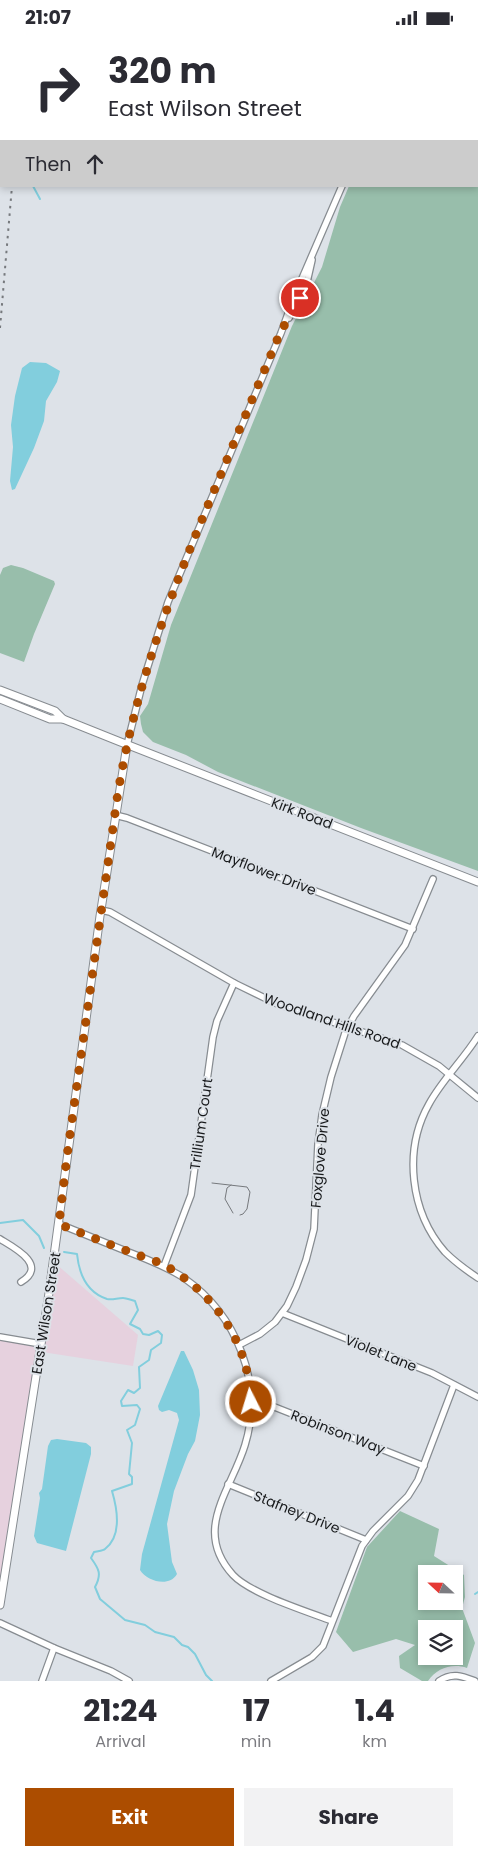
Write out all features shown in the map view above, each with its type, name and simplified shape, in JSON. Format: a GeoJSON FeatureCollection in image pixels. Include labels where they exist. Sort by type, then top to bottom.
{"type":"FeatureCollection","features":[{"type":"Feature","properties":{"kind":"street","name":"East Wilson Street"},"geometry":{"type":"LineString","coordinates":[[0,1605],[42,1344],[101,910],[127,745],[142,685],[168,602],[280,333],[307,282],[313,253],[342,187]]}},
{"type":"Feature","properties":{"kind":"street"},"geometry":{"type":"LineString","coordinates":[[0,690],[55,711],[63,719]]}},
{"type":"Feature","properties":{"kind":"street"},"geometry":{"type":"LineString","coordinates":[[0,699],[50,719],[63,719]]}},
{"type":"Feature","properties":{"kind":"street","name":"Kirk Road"},"geometry":{"type":"LineString","coordinates":[[63,719],[478,882]]}},
{"type":"Feature","properties":{"kind":"street","name":"Mayflower Drive"},"geometry":{"type":"LineString","coordinates":[[115,815],[413,929]]}},
{"type":"Feature","properties":{"kind":"street","name":"Foxglove Drive"},"geometry":{"type":"LineString","coordinates":[[239,1345],[266,1330],[282,1313],[296,1287],[312,1239],[315,1219],[318,1144],[322,1115],[331,1077],[348,1027],[405,945],[433,879]]}},
{"type":"Feature","properties":{"kind":"street","name":"Woodland Hills Road"},"geometry":{"type":"LineString","coordinates":[[101,910],[110,912],[234,983],[275,1003],[402,1045],[428,1059],[478,1098]]}},
{"type":"Feature","properties":{"kind":"street","name":"Trillium Court"},"geometry":{"type":"LineString","coordinates":[[164,1265],[191,1195],[212,1037],[234,983]]}},
{"type":"Feature","properties":{"kind":"street"},"geometry":{"type":"LineString","coordinates":[[478,1036],[434,1094],[422,1118],[415,1145],[414,1175],[421,1210],[433,1235],[451,1257],[478,1278]]}},
{"type":"Feature","properties":{"kind":"street"},"geometry":{"type":"LineString","coordinates":[[59,1224],[164,1265],[184,1278],[205,1296],[225,1319],[239,1345],[248,1373],[251,1402],[250,1424],[245,1445],[218,1509],[214,1523],[215,1538],[224,1563],[233,1575],[245,1585],[332,1621]]}},
{"type":"Feature","properties":{"kind":"street"},"geometry":{"type":"LineString","coordinates":[[0,1239],[22,1253],[31,1263],[32,1269],[22,1282]]}},
{"type":"Feature","properties":{"kind":"street","name":"Violet Lane"},"geometry":{"type":"LineString","coordinates":[[282,1313],[432,1373],[478,1397]]}},
{"type":"Feature","properties":{"kind":"street"},"geometry":{"type":"LineString","coordinates":[[0,1337],[42,1344]]}},
{"type":"Feature","properties":{"kind":"street"},"geometry":{"type":"LineString","coordinates":[[271,1681],[318,1652],[326,1639],[357,1556],[366,1539],[408,1496],[418,1481],[454,1385]]}},
{"type":"Feature","properties":{"kind":"street","name":"Robinson Way"},"geometry":{"type":"LineString","coordinates":[[251,1402],[272,1406],[424,1466]]}},
{"type":"Feature","properties":{"kind":"street","name":"Stafney Drive"},"geometry":{"type":"LineString","coordinates":[[228,1484],[366,1539]]}},
{"type":"Feature","properties":{"kind":"street"},"geometry":{"type":"LineString","coordinates":[[0,1623],[54,1648],[111,1671],[129,1681]]}},
{"type":"Feature","properties":{"kind":"street"},"geometry":{"type":"LineString","coordinates":[[42,1681],[54,1648]]}},
{"type":"Feature","properties":{"kind":"street"},"geometry":{"type":"LineString","coordinates":[[440,1681],[447,1676],[459,1675],[475,1681]]}},
{"type":"Feature","properties":{"kind":"shaded area"},"geometry":{"type":"Polygon","coordinates":[[[56,1264],[138,1335],[133,1366],[42,1352],[56,1264]]]}},
{"type":"Feature","properties":{"kind":"shaded area"},"geometry":{"type":"Polygon","coordinates":[[[0,1340],[37,1345],[0,1593],[0,1340]]]}},
{"type":"Feature","properties":{"kind":"green space"},"geometry":{"type":"Polygon","coordinates":[[[349,187],[478,187],[478,871],[218,772],[186,755],[153,742],[143,732],[141,724],[140,716],[148,704],[171,625],[292,326],[322,267],[340,207],[349,187]]]}},
{"type":"Feature","properties":{"kind":"green space"},"geometry":{"type":"Polygon","coordinates":[[[11,565],[54,581],[55,584],[24,662],[0,653],[0,575],[3,568],[11,565]]]}},
{"type":"Feature","properties":{"kind":"green space"},"geometry":{"type":"Polygon","coordinates":[[[400,1511],[439,1529],[434,1556],[448,1565],[418,1565],[418,1610],[463,1610],[475,1643],[467,1668],[450,1666],[440,1670],[428,1681],[422,1681],[400,1668],[399,1656],[415,1645],[396,1639],[353,1652],[336,1632],[367,1547],[400,1511]]]}},
{"type":"Feature","properties":{"kind":"green space"},"geometry":{"type":"Polygon","coordinates":[[[463,1574],[464,1575],[465,1597],[463,1604],[463,1574]]]}},
{"type":"Feature","properties":{"kind":"water"},"geometry":{"type":"Polygon","coordinates":[[[30,362],[46,363],[60,371],[57,382],[46,401],[44,421],[34,448],[15,489],[12,490],[10,481],[13,447],[11,425],[15,396],[22,368],[30,362]]]}},
{"type":"Feature","properties":{"kind":"water"},"geometry":{"type":"Polygon","coordinates":[[[181,1351],[184,1351],[193,1370],[199,1390],[200,1415],[195,1441],[174,1491],[167,1524],[172,1562],[177,1574],[169,1581],[164,1582],[153,1580],[140,1570],[142,1554],[179,1420],[177,1413],[169,1410],[162,1412],[158,1406],[181,1351]]]}},
{"type":"Feature","properties":{"kind":"water"},"geometry":{"type":"Polygon","coordinates":[[[57,1439],[86,1443],[91,1447],[91,1454],[66,1551],[37,1543],[34,1536],[40,1498],[39,1493],[42,1489],[48,1446],[51,1440],[57,1439]]]}},
{"type":"Feature","properties":{"kind":"waterway"},"geometry":{"type":"LineString","coordinates":[[34,187],[40,199]]}},
{"type":"Feature","properties":{"kind":"waterway"},"geometry":{"type":"LineString","coordinates":[[0,1223],[23,1220],[39,1236],[44,1248]]}},
{"type":"Feature","properties":{"kind":"waterway"},"geometry":{"type":"LineString","coordinates":[[64,1252],[77,1254],[82,1275],[94,1292],[107,1299],[123,1298],[135,1301],[138,1310],[130,1324],[140,1329],[143,1334],[149,1335],[158,1331],[162,1335],[161,1343],[151,1350],[149,1360],[139,1367],[140,1388],[134,1393],[128,1390],[121,1401],[122,1406],[137,1405],[140,1409],[135,1425],[127,1430],[132,1443],[129,1474],[132,1477],[132,1484],[112,1491],[117,1521],[116,1529],[114,1537],[104,1550],[94,1552],[91,1558],[99,1572],[95,1587],[100,1599],[125,1620],[145,1625],[155,1632],[174,1637],[182,1645],[188,1647],[195,1654],[206,1675],[212,1681]]}},
{"type":"Feature","properties":{"kind":"tram line"},"geometry":{"type":"LineString","coordinates":[[212,1183],[247,1187],[250,1192],[247,1209],[240,1215]]}},
{"type":"Feature","properties":{"kind":"tram line"},"geometry":{"type":"LineString","coordinates":[[231,1185],[227,1188],[225,1199],[233,1213]]}},
{"type":"Feature","properties":{"kind":"railway"},"geometry":{"type":"LineString","coordinates":[[0,328],[12,187]]}},
{"type":"Feature","properties":{"kind":"route"},"geometry":{"type":"LineString","coordinates":[[251,1402],[248,1373],[233,1332],[216,1307],[195,1286],[164,1265],[59,1224],[117,799],[124,755],[142,685],[164,613],[187,556],[280,333],[300,298]]}}]}
